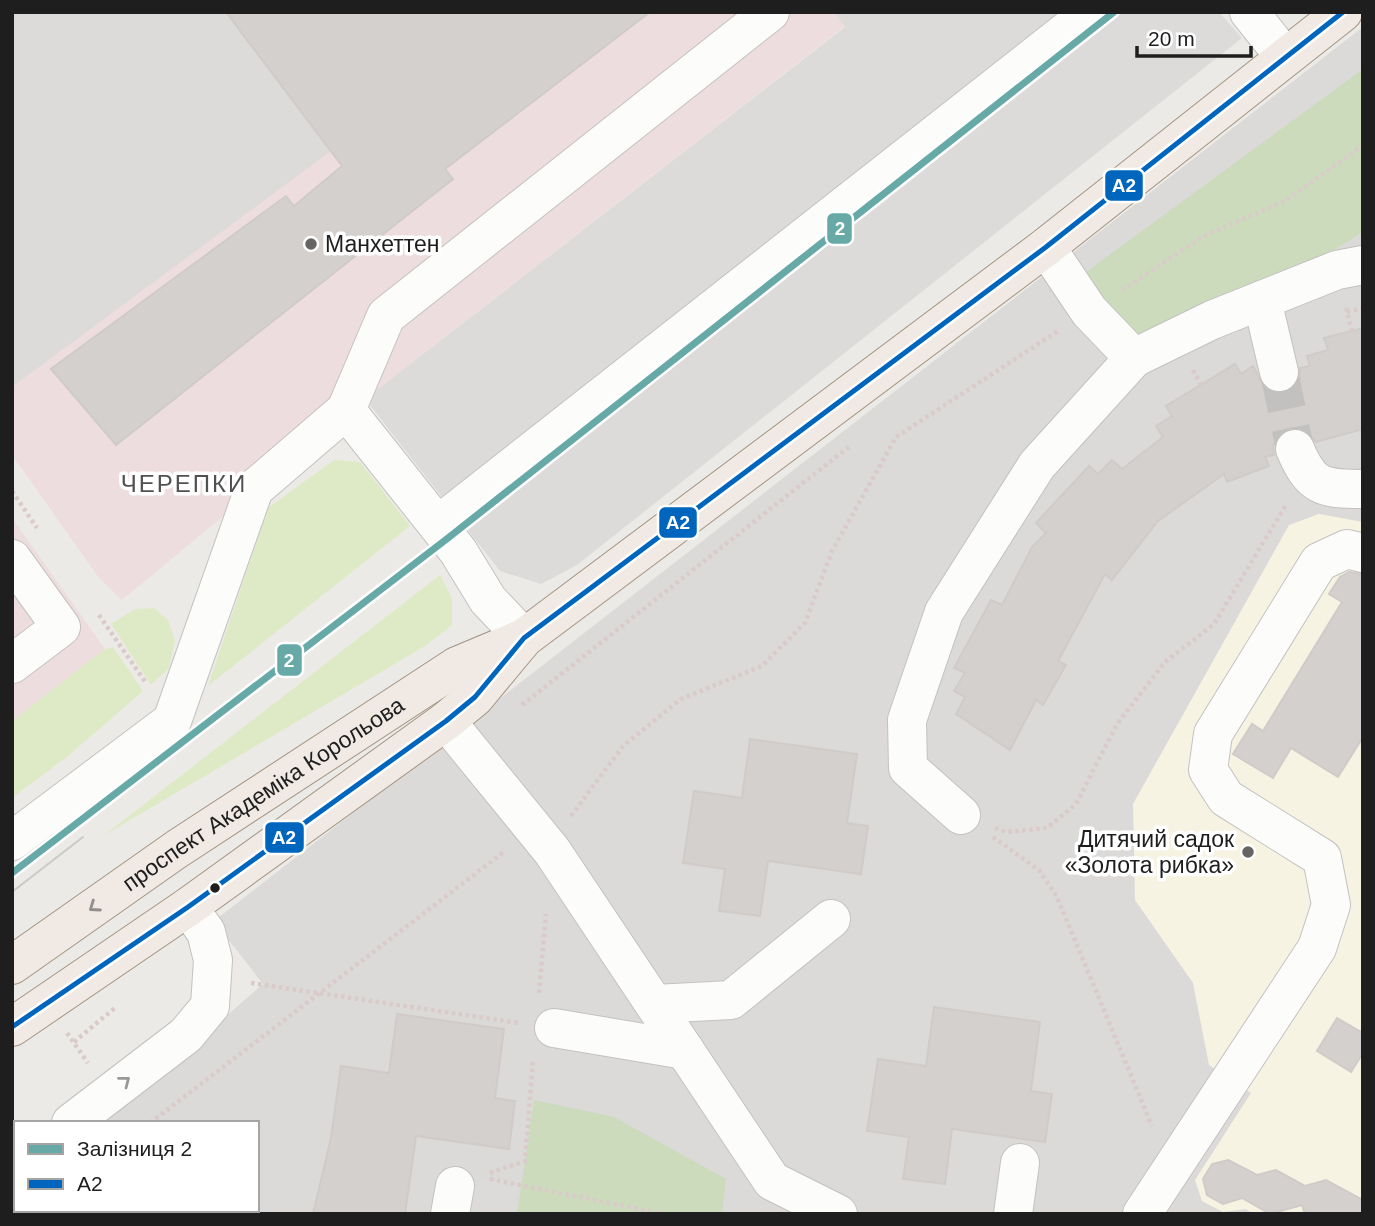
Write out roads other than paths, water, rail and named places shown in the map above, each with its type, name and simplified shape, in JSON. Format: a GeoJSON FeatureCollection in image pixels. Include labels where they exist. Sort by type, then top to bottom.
{"type":"FeatureCollection","features":[{"type":"Feature","properties":{"kind":"main road","name":"проспект Академіка Корольова"},"geometry":{"type":"LineString","coordinates":[[12,1027],[188,907],[446,721],[475,697],[524,638],[1046,247],[1343,12]]}},
{"type":"Feature","properties":{"kind":"main road","name":"проспект Академіка Корольова"},"geometry":{"type":"LineString","coordinates":[[12,965],[177,849],[457,666],[524,638]]}},
{"type":"Feature","properties":{"kind":"street"},"geometry":{"type":"LineString","coordinates":[[12,841],[172,721],[254,489],[346,410],[386,316],[770,12]]}},
{"type":"Feature","properties":{"kind":"street"},"geometry":{"type":"LineString","coordinates":[[438,525],[1091,12]]}},
{"type":"Feature","properties":{"kind":"street"},"geometry":{"type":"LineString","coordinates":[[1249,12],[1285,57]]}},
{"type":"Feature","properties":{"kind":"street"},"geometry":{"type":"LineString","coordinates":[[1046,247],[1089,311],[1134,358]]}},
{"type":"Feature","properties":{"kind":"street"},"geometry":{"type":"LineString","coordinates":[[961,815],[908,768],[907,720],[944,612],[1037,465],[1134,358],[1212,320],[1337,270],[1363,265]]}},
{"type":"Feature","properties":{"kind":"street"},"geometry":{"type":"LineString","coordinates":[[1262,300],[1279,372]]}},
{"type":"Feature","properties":{"kind":"street"},"geometry":{"type":"LineString","coordinates":[[346,410],[458,551],[488,600],[524,638]]}},
{"type":"Feature","properties":{"kind":"street"},"geometry":{"type":"LineString","coordinates":[[1301,461],[1325,487],[1363,489]]}},
{"type":"Feature","properties":{"kind":"street"},"geometry":{"type":"LineString","coordinates":[[1142,1214],[1317,948],[1331,905],[1322,858],[1226,797],[1208,771],[1213,734],[1319,562],[1347,549],[1363,553]]}},
{"type":"Feature","properties":{"kind":"street"},"geometry":{"type":"LineString","coordinates":[[12,559],[61,627],[12,664]]}},
{"type":"Feature","properties":{"kind":"street"},"geometry":{"type":"LineString","coordinates":[[446,721],[543,840],[772,1181],[838,1214]]}},
{"type":"Feature","properties":{"kind":"street"},"geometry":{"type":"LineString","coordinates":[[74,1121],[186,1035],[209,1006],[213,960],[206,932],[188,907]]}},
{"type":"Feature","properties":{"kind":"street"},"geometry":{"type":"LineString","coordinates":[[655,1004],[731,1000],[831,919]]}},
{"type":"Feature","properties":{"kind":"street"},"geometry":{"type":"LineString","coordinates":[[545,1027],[685,1050]]}},
{"type":"Feature","properties":{"kind":"street"},"geometry":{"type":"LineString","coordinates":[[1013,1214],[1020,1163]]}},
{"type":"Feature","properties":{"kind":"tunnel"},"geometry":{"type":"LineString","coordinates":[[1279,372],[1295,449]]}},
{"type":"Feature","properties":{"kind":"tram line"},"geometry":{"type":"LineString","coordinates":[[12,892],[83,837]]}},
{"type":"Feature","properties":{"kind":"rail line","name":"2"},"geometry":{"type":"LineString","coordinates":[[12,873],[448,538],[1114,12]]}},
{"type":"Feature","properties":{"kind":"place","name":"Манхеттен"},"geometry":{"type":"Point","coordinates":[311,244]}},
{"type":"Feature","properties":{"kind":"place","name":"Дитячий садок «Золота рибка»"},"geometry":{"type":"Point","coordinates":[1248,852]}},
{"type":"Feature","properties":{"kind":"district","name":"ЧЕРЕПКИ"},"geometry":{"type":"Point","coordinates":[184,483]}}]}
